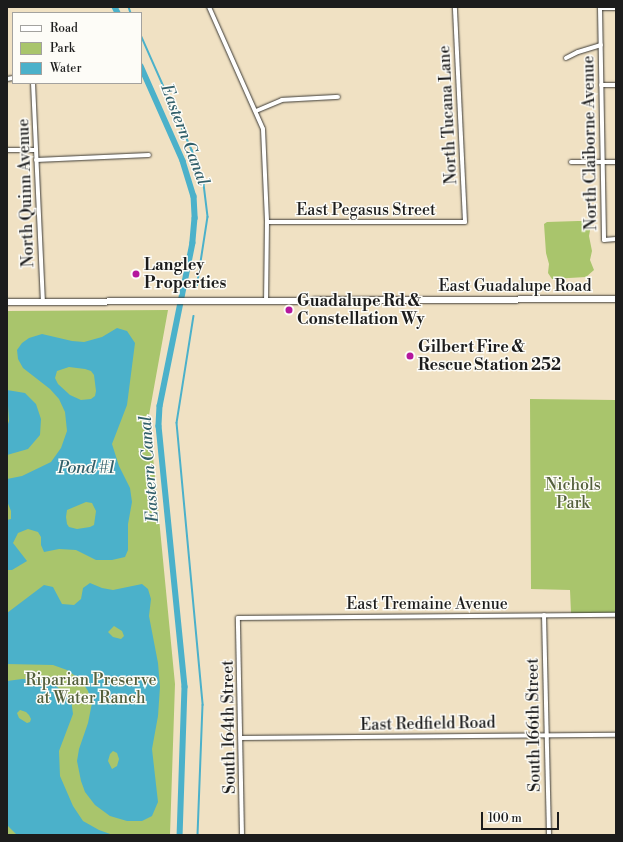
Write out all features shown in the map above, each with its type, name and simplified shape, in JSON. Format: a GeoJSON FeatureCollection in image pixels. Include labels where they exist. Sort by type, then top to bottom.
{"type":"FeatureCollection","features":[{"type":"Feature","properties":{"kind":"main road","name":"East Guadalupe Road"},"geometry":{"type":"LineString","coordinates":[[7,302],[616,299]]}},
{"type":"Feature","properties":{"kind":"street"},"geometry":{"type":"LineString","coordinates":[[209,7],[263,129],[267,222],[266,301]]}},
{"type":"Feature","properties":{"kind":"street","name":"North Tucana Lane"},"geometry":{"type":"LineString","coordinates":[[455,7],[465,222]]}},
{"type":"Feature","properties":{"kind":"street","name":"North Claiborne Avenue"},"geometry":{"type":"LineString","coordinates":[[616,8],[600,8],[604,240],[616,239]]}},
{"type":"Feature","properties":{"kind":"street","name":"North Claiborne Avenue"},"geometry":{"type":"LineString","coordinates":[[566,58],[578,52],[601,45]]}},
{"type":"Feature","properties":{"kind":"street","name":"North Quinn Avenue"},"geometry":{"type":"LineString","coordinates":[[33,84],[43,302]]}},
{"type":"Feature","properties":{"kind":"street"},"geometry":{"type":"LineString","coordinates":[[601,85],[616,85]]}},
{"type":"Feature","properties":{"kind":"street"},"geometry":{"type":"LineString","coordinates":[[256,111],[282,100],[338,97]]}},
{"type":"Feature","properties":{"kind":"street"},"geometry":{"type":"LineString","coordinates":[[7,150],[36,150]]}},
{"type":"Feature","properties":{"kind":"street"},"geometry":{"type":"LineString","coordinates":[[36,160],[149,155]]}},
{"type":"Feature","properties":{"kind":"street"},"geometry":{"type":"LineString","coordinates":[[572,162],[616,162]]}},
{"type":"Feature","properties":{"kind":"street","name":"East Pegasus Street"},"geometry":{"type":"LineString","coordinates":[[267,222],[465,222]]}},
{"type":"Feature","properties":{"kind":"street","name":"South 166th Street"},"geometry":{"type":"LineString","coordinates":[[544,615],[549,835]]}},
{"type":"Feature","properties":{"kind":"street","name":"East Tremaine Avenue"},"geometry":{"type":"LineString","coordinates":[[238,618],[616,615]]}},
{"type":"Feature","properties":{"kind":"street","name":"South 164th Street"},"geometry":{"type":"LineString","coordinates":[[238,618],[242,835]]}},
{"type":"Feature","properties":{"kind":"street","name":"East Redfield Road"},"geometry":{"type":"LineString","coordinates":[[241,738],[616,734]]}},
{"type":"Feature","properties":{"kind":"green space"},"geometry":{"type":"Polygon","coordinates":[[[586,221],[591,225],[589,236],[592,251],[590,260],[594,270],[586,277],[552,279],[548,273],[549,264],[546,253],[544,224],[547,222],[586,221]]]}},
{"type":"Feature","properties":{"kind":"green space","name":"Riparian Preserve at Water Ranch"},"geometry":{"type":"Polygon","coordinates":[[[168,310],[149,415],[175,684],[170,835],[7,835],[7,311],[168,310]]]}},
{"type":"Feature","properties":{"kind":"green space","name":"Nichols Park"},"geometry":{"type":"Polygon","coordinates":[[[530,399],[616,400],[616,614],[571,613],[570,590],[531,589],[530,399]]]}},
{"type":"Feature","properties":{"kind":"water","name":"Pond #1"},"geometry":{"type":"Polygon","coordinates":[[[117,328],[127,331],[135,343],[127,405],[112,444],[119,466],[130,488],[132,502],[128,524],[128,550],[125,557],[112,560],[96,560],[76,550],[59,549],[44,552],[41,545],[41,537],[38,532],[28,529],[18,533],[13,543],[27,561],[12,570],[7,570],[7,520],[11,519],[11,511],[7,501],[7,479],[22,476],[51,462],[61,448],[67,431],[65,412],[59,399],[50,389],[23,368],[18,359],[17,350],[22,343],[29,338],[42,334],[72,341],[84,342],[102,337],[117,328]],[[69,367],[57,371],[55,378],[58,384],[70,395],[81,400],[91,399],[95,396],[96,391],[94,375],[91,371],[69,367]],[[86,502],[67,510],[66,517],[69,527],[77,529],[94,525],[96,511],[92,503],[86,502]]]}},
{"type":"Feature","properties":{"kind":"water"},"geometry":{"type":"Polygon","coordinates":[[[7,390],[25,393],[36,404],[41,419],[40,435],[28,449],[7,455],[7,427],[9,421],[7,390]]]}},
{"type":"Feature","properties":{"kind":"water"},"geometry":{"type":"Polygon","coordinates":[[[90,583],[102,588],[113,590],[142,584],[148,589],[151,599],[149,616],[158,663],[160,687],[158,716],[152,749],[158,802],[152,816],[142,821],[127,821],[110,816],[95,805],[85,792],[77,761],[92,703],[88,691],[81,680],[67,670],[53,665],[7,664],[7,613],[44,585],[53,587],[62,604],[74,605],[81,599],[83,588],[90,583]],[[114,626],[108,632],[113,637],[121,639],[124,636],[122,631],[114,626]],[[113,751],[110,754],[108,761],[112,769],[117,766],[119,759],[117,753],[113,751]]]}},
{"type":"Feature","properties":{"kind":"water"},"geometry":{"type":"Polygon","coordinates":[[[22,679],[44,680],[55,685],[71,699],[73,714],[59,751],[60,776],[73,806],[83,821],[99,830],[113,835],[17,835],[7,825],[7,681],[22,679]],[[20,710],[17,713],[19,718],[27,723],[30,722],[31,719],[26,712],[20,710]]]}},
{"type":"Feature","properties":{"kind":"waterway","name":"Eastern Canal"},"geometry":{"type":"LineString","coordinates":[[115,7],[118,12]]}},
{"type":"Feature","properties":{"kind":"waterway"},"geometry":{"type":"LineString","coordinates":[[129,7],[131,12]]}},
{"type":"Feature","properties":{"kind":"waterway"},"geometry":{"type":"LineString","coordinates":[[142,37],[192,150],[204,184],[208,217],[197,288]]}},
{"type":"Feature","properties":{"kind":"waterway","name":"Eastern Canal"},"geometry":{"type":"LineString","coordinates":[[142,68],[183,161],[194,196],[195,218],[193,243],[160,406],[159,426],[185,687],[180,835]]}},
{"type":"Feature","properties":{"kind":"waterway"},"geometry":{"type":"LineString","coordinates":[[194,316],[177,423],[203,705],[198,835]]}},
{"type":"Feature","properties":{"kind":"place","name":"Langley Properties"},"geometry":{"type":"Point","coordinates":[136,274]}},
{"type":"Feature","properties":{"kind":"place","name":"Guadalupe Rd & Constellation Wy"},"geometry":{"type":"Point","coordinates":[289,310]}},
{"type":"Feature","properties":{"kind":"place","name":"Gilbert Fire & Rescue Station 252"},"geometry":{"type":"Point","coordinates":[410,356]}}]}
